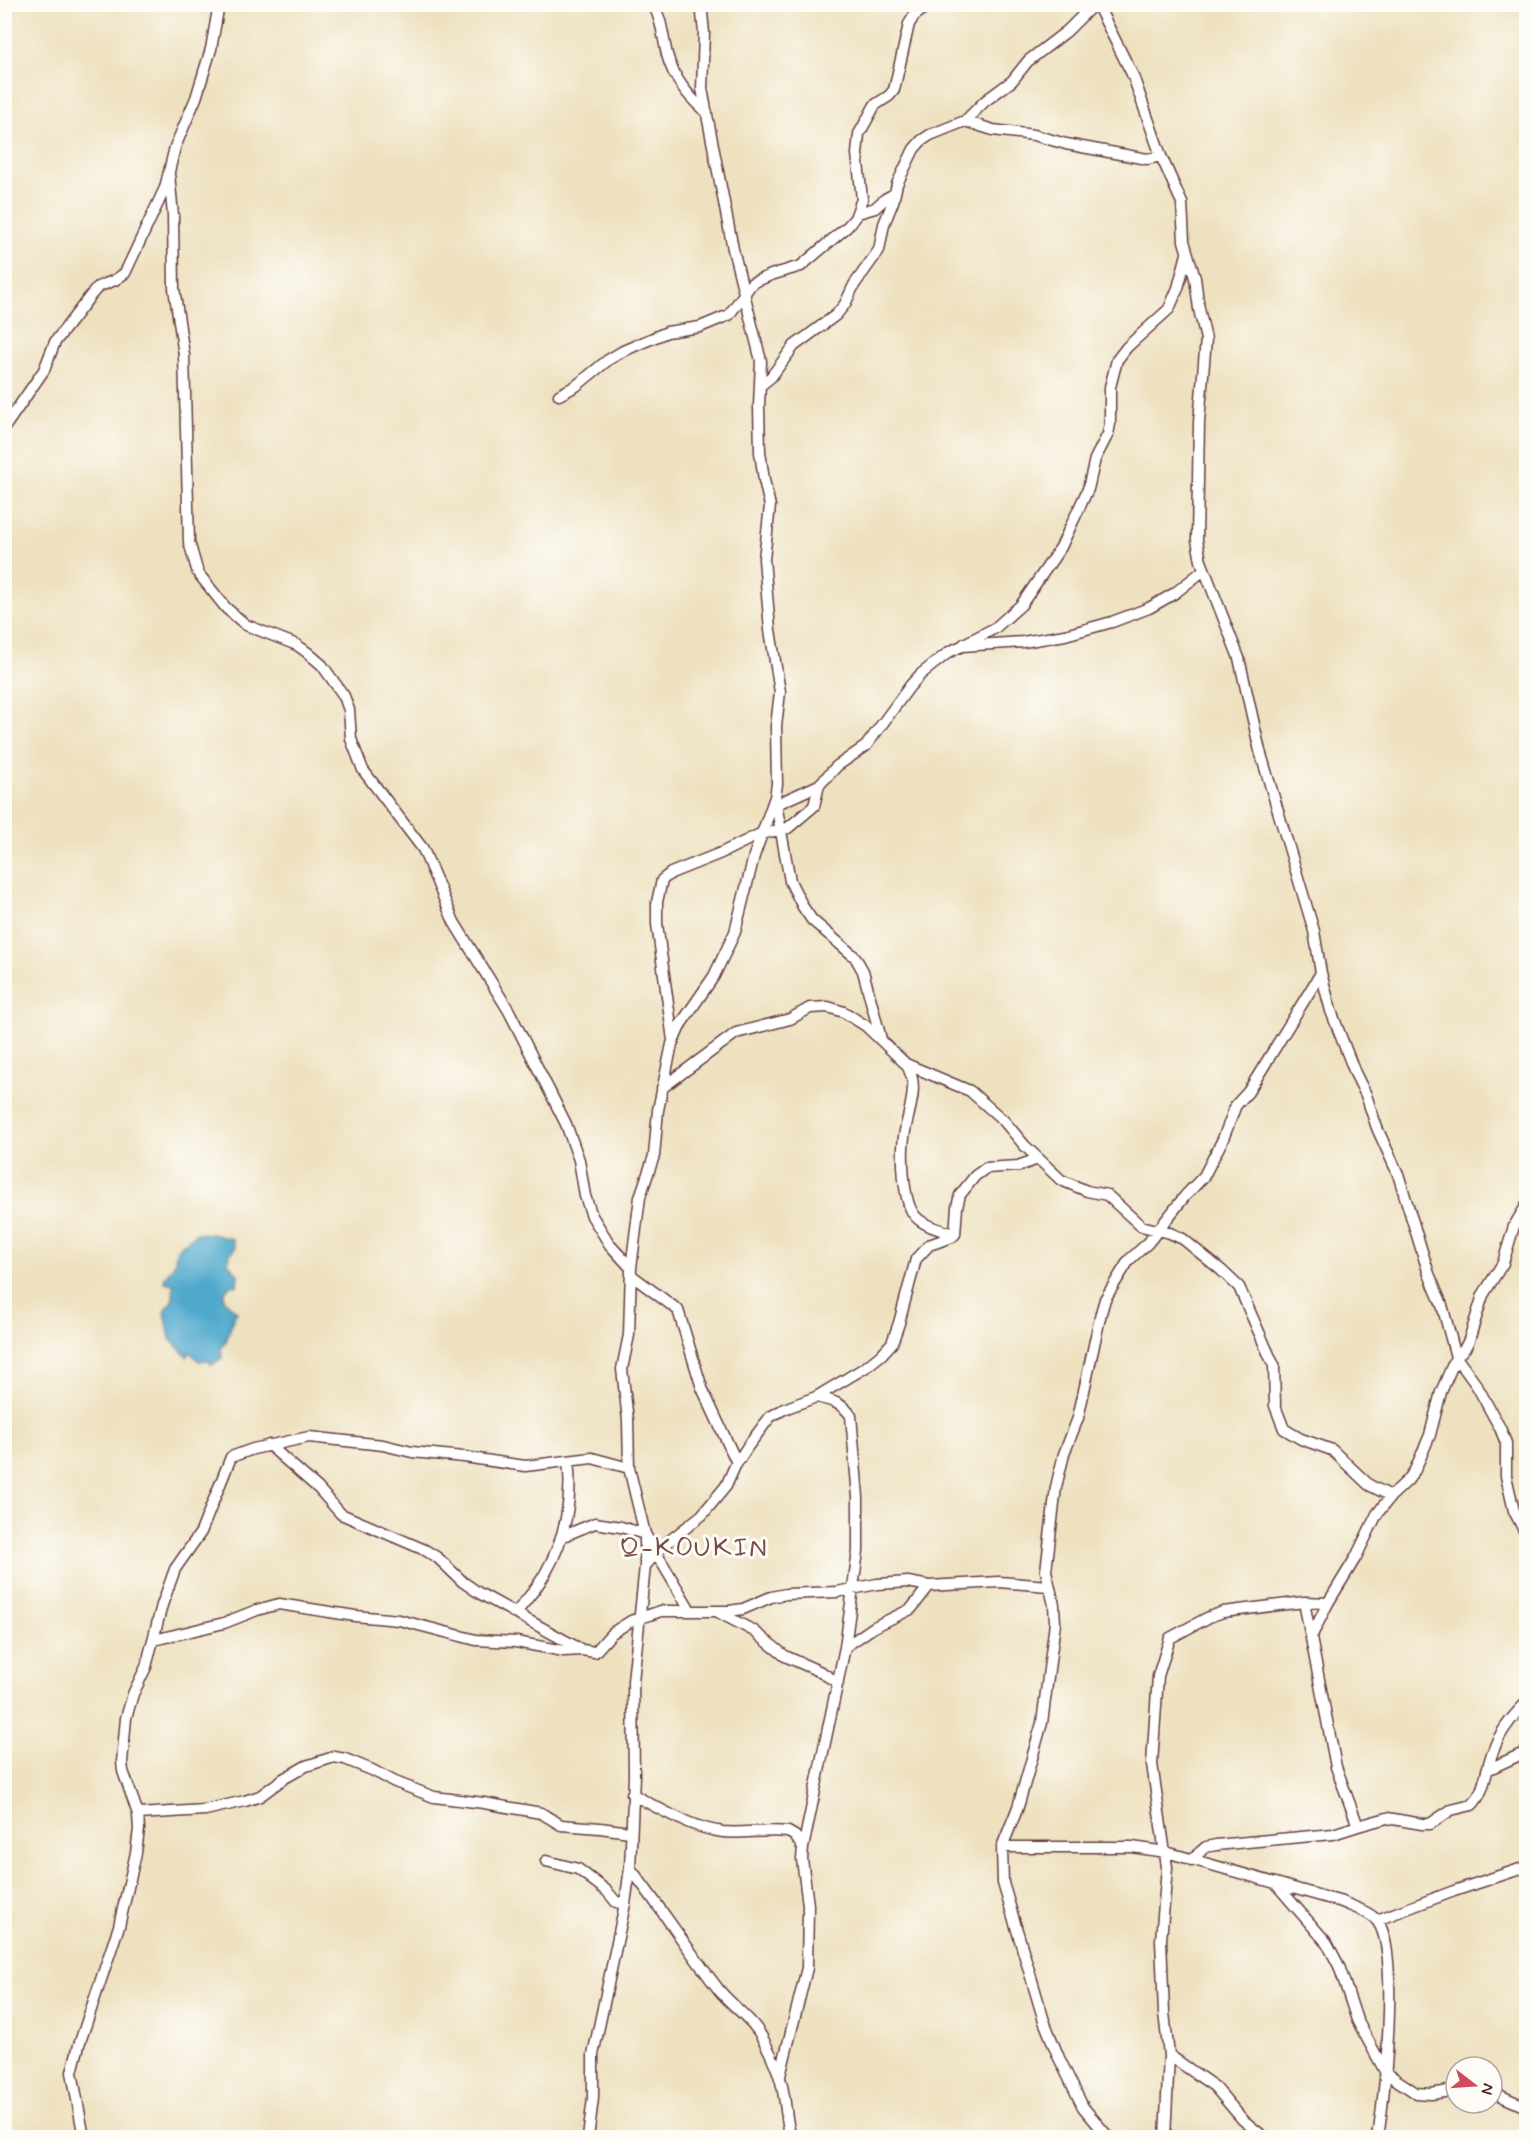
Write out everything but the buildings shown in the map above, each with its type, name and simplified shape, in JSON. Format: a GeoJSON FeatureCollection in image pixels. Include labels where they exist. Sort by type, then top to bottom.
{"type":"FeatureCollection","features":[{"type":"Feature","properties":{"kind":"street"},"geometry":{"type":"LineString","coordinates":[[4,428],[45,370],[55,342],[91,295],[98,288],[125,273],[160,202],[175,147],[196,98],[211,49],[219,4]]}},
{"type":"Feature","properties":{"kind":"street"},"geometry":{"type":"LineString","coordinates":[[653,4],[660,20],[670,64],[682,86],[707,113]]}},
{"type":"Feature","properties":{"kind":"street"},"geometry":{"type":"LineString","coordinates":[[701,4],[704,33],[702,89],[718,180],[743,295],[761,361],[760,452],[770,506],[764,559],[770,630],[780,692],[776,726],[776,801],[787,867],[796,894],[817,924],[855,957],[862,971],[882,1042]]}},
{"type":"Feature","properties":{"kind":"street"},"geometry":{"type":"LineString","coordinates":[[559,395],[576,386],[623,351],[667,332],[700,327],[729,315],[749,286],[757,280],[793,270],[810,260],[847,227],[858,213],[862,199],[857,154],[859,134],[875,105],[894,90],[909,24],[914,16],[930,4]]}},
{"type":"Feature","properties":{"kind":"street"},"geometry":{"type":"LineString","coordinates":[[760,385],[771,377],[794,346],[841,310],[854,285],[879,250],[884,224],[902,170],[921,141],[965,121],[985,101],[1011,81],[1028,61],[1067,31],[1096,4],[1133,76],[1161,156],[1182,203],[1184,241],[1206,339],[1199,422],[1197,512],[1197,540],[1204,570],[1239,658],[1260,751],[1314,931],[1321,974],[1340,1036],[1398,1174],[1428,1274],[1442,1305],[1456,1357],[1477,1386],[1506,1443],[1506,1476],[1514,1511],[1527,1534]]}},
{"type":"Feature","properties":{"kind":"street"},"geometry":{"type":"LineString","coordinates":[[965,121],[993,130],[1034,135],[1066,144],[1147,159],[1161,156]]}},
{"type":"Feature","properties":{"kind":"street"},"geometry":{"type":"LineString","coordinates":[[169,174],[173,215],[174,288],[184,355],[189,542],[198,573],[226,608],[246,625],[297,645],[308,652],[322,665],[344,696],[349,710],[351,739],[363,770],[423,849],[454,922],[509,1011],[566,1124],[579,1160],[585,1196],[592,1216],[610,1245],[631,1272],[678,1310],[702,1388],[737,1463]]}},
{"type":"Feature","properties":{"kind":"street"},"geometry":{"type":"LineString","coordinates":[[858,213],[875,208],[885,198],[894,194]]}},
{"type":"Feature","properties":{"kind":"street"},"geometry":{"type":"LineString","coordinates":[[588,2138],[593,2098],[593,2055],[625,1904],[630,1868],[633,1680],[645,1566],[645,1534],[629,1468],[628,1420],[622,1369],[629,1335],[631,1272],[642,1189],[654,1156],[656,1119],[674,1041],[681,1024],[714,975],[730,946],[742,909],[747,879],[760,834],[776,801],[819,785],[837,766],[870,742],[890,710],[921,674],[949,652],[995,628],[1021,605],[1061,547],[1088,489],[1095,459],[1108,434],[1110,387],[1117,360],[1127,347],[1169,309],[1178,288],[1187,254]]}},
{"type":"Feature","properties":{"kind":"street"},"geometry":{"type":"LineString","coordinates":[[962,646],[1023,642],[1065,635],[1112,622],[1149,608],[1175,593],[1204,570]]}},
{"type":"Feature","properties":{"kind":"street"},"geometry":{"type":"LineString","coordinates":[[674,1041],[657,924],[660,885],[667,875],[760,834],[782,831],[797,822],[814,806],[819,785]]}},
{"type":"Feature","properties":{"kind":"street"},"geometry":{"type":"LineString","coordinates":[[1109,2138],[1083,2107],[1059,2058],[1044,2021],[1003,1882],[1002,1847],[1017,1807],[1042,1724],[1055,1623],[1054,1605],[1046,1571],[1046,1554],[1056,1487],[1064,1455],[1078,1418],[1105,1299],[1125,1266],[1208,1170],[1236,1106],[1248,1092],[1321,974]]}},
{"type":"Feature","properties":{"kind":"street"},"geometry":{"type":"LineString","coordinates":[[663,1088],[736,1033],[790,1019],[810,1008],[828,1007],[844,1012],[866,1026],[906,1064],[913,1077],[902,1165],[910,1207],[917,1218],[924,1223],[955,1234]]}},
{"type":"Feature","properties":{"kind":"street"},"geometry":{"type":"LineString","coordinates":[[906,1064],[970,1091],[1004,1121],[1038,1159],[1061,1180],[1087,1191],[1107,1195],[1141,1226],[1170,1233],[1183,1239],[1239,1287],[1274,1366],[1275,1406],[1284,1429],[1295,1436],[1332,1450],[1369,1485],[1391,1496]]}},
{"type":"Feature","properties":{"kind":"street"},"geometry":{"type":"LineString","coordinates":[[645,1566],[702,1515],[726,1486],[737,1463],[770,1417],[816,1396],[866,1367],[892,1343],[916,1259],[929,1245],[955,1234],[960,1195],[975,1176],[986,1168],[1018,1166],[1038,1159]]}},
{"type":"Feature","properties":{"kind":"street"},"geometry":{"type":"LineString","coordinates":[[1312,1635],[1356,1557],[1377,1514],[1408,1480],[1424,1452],[1441,1392],[1456,1357],[1469,1340],[1483,1295],[1503,1263],[1514,1226],[1527,1206]]}},
{"type":"Feature","properties":{"kind":"street"},"geometry":{"type":"LineString","coordinates":[[780,2076],[807,1968],[807,1905],[803,1848],[845,1647],[858,1551],[850,1416],[840,1404],[816,1396]]}},
{"type":"Feature","properties":{"kind":"street"},"geometry":{"type":"LineString","coordinates":[[84,2138],[72,2072],[118,1926],[136,1853],[139,1829],[138,1814],[123,1771],[123,1735],[129,1706],[146,1667],[162,1605],[175,1569],[201,1532],[231,1457],[241,1452],[309,1437],[525,1466],[592,1458],[629,1468]]}},
{"type":"Feature","properties":{"kind":"street"},"geometry":{"type":"LineString","coordinates":[[269,1445],[318,1488],[341,1514],[425,1550],[438,1558],[479,1593],[590,1653],[595,1652],[612,1633],[639,1617],[661,1611],[718,1612],[743,1609],[771,1597],[786,1594],[853,1590],[878,1584],[908,1582],[929,1586],[999,1582],[1048,1586]]}},
{"type":"Feature","properties":{"kind":"street"},"geometry":{"type":"LineString","coordinates":[[516,1614],[546,1573],[561,1537],[570,1495],[568,1461]]}},
{"type":"Feature","properties":{"kind":"street"},"geometry":{"type":"LineString","coordinates":[[561,1537],[595,1523],[645,1534],[690,1610]]}},
{"type":"Feature","properties":{"kind":"street"},"geometry":{"type":"LineString","coordinates":[[845,1647],[874,1627],[911,1609],[929,1586]]}},
{"type":"Feature","properties":{"kind":"street"},"geometry":{"type":"LineString","coordinates":[[1165,2138],[1169,2055],[1164,2013],[1161,1941],[1167,1867],[1152,1764],[1158,1676],[1170,1638],[1217,1614],[1304,1602],[1328,1603]]}},
{"type":"Feature","properties":{"kind":"street"},"geometry":{"type":"LineString","coordinates":[[1304,1602],[1336,1767],[1358,1826]]}},
{"type":"Feature","properties":{"kind":"street"},"geometry":{"type":"LineString","coordinates":[[154,1640],[209,1627],[279,1604],[355,1616],[399,1620],[476,1640],[516,1642],[564,1651],[582,1650]]}},
{"type":"Feature","properties":{"kind":"street"},"geometry":{"type":"LineString","coordinates":[[718,1612],[754,1631],[785,1656],[838,1683]]}},
{"type":"Feature","properties":{"kind":"street"},"geometry":{"type":"LineString","coordinates":[[1191,1860],[1206,1847],[1216,1845],[1333,1834],[1387,1818],[1422,1824],[1437,1821],[1451,1810],[1472,1805],[1480,1793],[1499,1737],[1527,1703]]}},
{"type":"Feature","properties":{"kind":"street"},"geometry":{"type":"LineString","coordinates":[[1487,1770],[1527,1752]]}},
{"type":"Feature","properties":{"kind":"street"},"geometry":{"type":"LineString","coordinates":[[138,1814],[204,1810],[245,1801],[260,1796],[306,1766],[334,1757],[372,1770],[395,1782],[434,1797],[541,1813],[561,1826],[630,1832]]}},
{"type":"Feature","properties":{"kind":"street"},"geometry":{"type":"LineString","coordinates":[[632,1794],[702,1827],[724,1832],[788,1832],[795,1836],[803,1848]]}},
{"type":"Feature","properties":{"kind":"street"},"geometry":{"type":"LineString","coordinates":[[1002,1847],[1132,1847],[1166,1852],[1342,1902],[1377,1920],[1383,1932],[1387,1952],[1388,2000],[1386,2073],[1378,2138]]}},
{"type":"Feature","properties":{"kind":"street"},"geometry":{"type":"LineString","coordinates":[[546,1861],[578,1869],[607,1891],[616,1902],[625,1904]]}},
{"type":"Feature","properties":{"kind":"street"},"geometry":{"type":"LineString","coordinates":[[1377,1920],[1527,1867]]}},
{"type":"Feature","properties":{"kind":"street"},"geometry":{"type":"LineString","coordinates":[[630,1868],[726,1999],[748,2018],[763,2038],[780,2076],[791,2138]]}},
{"type":"Feature","properties":{"kind":"street"},"geometry":{"type":"LineString","coordinates":[[1275,1882],[1327,1943],[1339,1966],[1345,1990],[1357,2020],[1386,2073],[1416,2093],[1444,2092]]}},
{"type":"Feature","properties":{"kind":"street"},"geometry":{"type":"LineString","coordinates":[[1169,2055],[1215,2087],[1243,2120],[1265,2138]]}},
{"type":"Feature","properties":{"kind":"street"},"geometry":{"type":"LineString","coordinates":[[1504,2097],[1527,2107]]}},
{"type":"Feature","properties":{"kind":"water"},"geometry":{"type":"Polygon","coordinates":[[[197,1233],[232,1239],[235,1248],[230,1254],[228,1263],[238,1274],[237,1286],[230,1285],[224,1293],[224,1300],[237,1312],[227,1339],[221,1348],[222,1358],[212,1365],[208,1360],[199,1361],[190,1352],[187,1357],[170,1339],[165,1312],[173,1299],[174,1284],[164,1282],[165,1277],[174,1265],[177,1249],[197,1233]]]}},
{"type":"Feature","properties":{"kind":"district","name":"Q-KOUKIN"},"geometry":{"type":"Point","coordinates":[694,1547]}}]}
